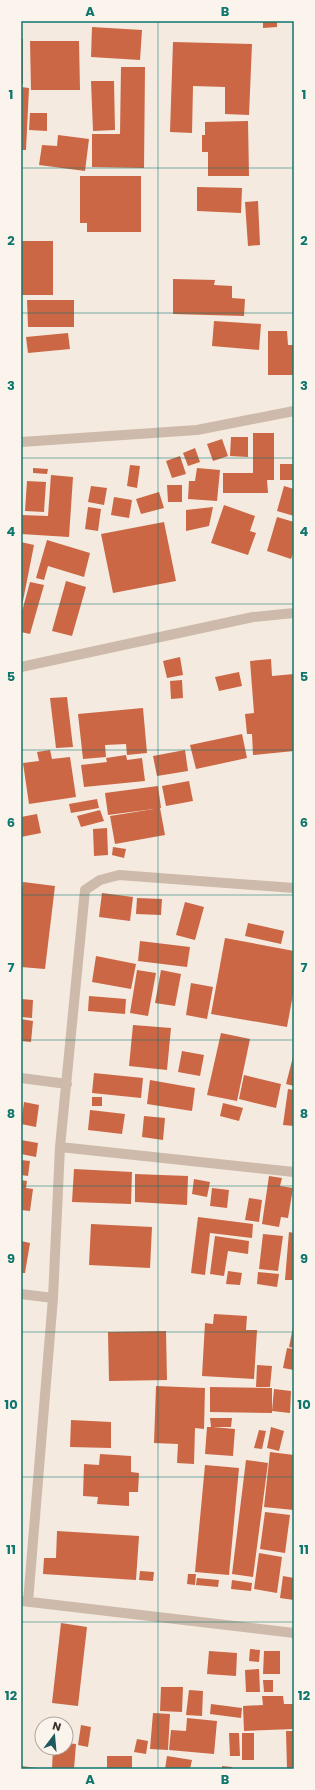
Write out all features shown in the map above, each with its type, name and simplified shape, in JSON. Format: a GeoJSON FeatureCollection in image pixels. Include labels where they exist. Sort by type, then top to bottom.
{"type":"FeatureCollection","features":[{"type":"Feature","properties":{"kind":"street"},"geometry":{"type":"LineString","coordinates":[[21,442],[197,430],[294,411]]}},
{"type":"Feature","properties":{"kind":"street"},"geometry":{"type":"LineString","coordinates":[[21,667],[253,617],[294,613]]}},
{"type":"Feature","properties":{"kind":"street"},"geometry":{"type":"LineString","coordinates":[[294,888],[119,875],[100,880],[85,890],[60,1147],[53,1298],[24,1601],[294,1633]]}},
{"type":"Feature","properties":{"kind":"street"},"geometry":{"type":"LineString","coordinates":[[21,1078],[67,1084]]}},
{"type":"Feature","properties":{"kind":"street"},"geometry":{"type":"LineString","coordinates":[[60,1147],[294,1172]]}},
{"type":"Feature","properties":{"kind":"street"},"geometry":{"type":"LineString","coordinates":[[21,1294],[53,1298]]}},
{"type":"Feature","properties":{"kind":"building"},"geometry":{"type":"Polygon","coordinates":[[[263,21],[277,21],[277,27],[263,28],[263,21]]]}},
{"type":"Feature","properties":{"kind":"building"},"geometry":{"type":"Polygon","coordinates":[[[92,27],[142,30],[140,60],[91,57],[92,27]]]}},
{"type":"Feature","properties":{"kind":"building"},"geometry":{"type":"Polygon","coordinates":[[[21,39],[23,39],[23,84],[21,84],[21,39]]]}},
{"type":"Feature","properties":{"kind":"building"},"geometry":{"type":"Polygon","coordinates":[[[30,41],[79,41],[80,90],[31,90],[30,41]]]}},
{"type":"Feature","properties":{"kind":"building"},"geometry":{"type":"Polygon","coordinates":[[[173,42],[252,44],[249,115],[225,114],[225,87],[193,86],[192,133],[170,132],[173,42]]]}},
{"type":"Feature","properties":{"kind":"building"},"geometry":{"type":"Polygon","coordinates":[[[121,67],[145,67],[144,168],[92,167],[92,134],[120,134],[121,67]]]}},
{"type":"Feature","properties":{"kind":"building"},"geometry":{"type":"Polygon","coordinates":[[[91,81],[114,81],[115,130],[93,131],[91,81]]]}},
{"type":"Feature","properties":{"kind":"building"},"geometry":{"type":"Polygon","coordinates":[[[21,87],[29,88],[26,150],[21,150],[21,87]]]}},
{"type":"Feature","properties":{"kind":"building"},"geometry":{"type":"Polygon","coordinates":[[[30,113],[47,113],[47,131],[29,130],[30,113]]]}},
{"type":"Feature","properties":{"kind":"building"},"geometry":{"type":"Polygon","coordinates":[[[248,121],[249,176],[208,176],[208,152],[202,152],[202,135],[205,135],[205,122],[248,121]]]}},
{"type":"Feature","properties":{"kind":"building"},"geometry":{"type":"Polygon","coordinates":[[[58,135],[89,139],[85,171],[39,165],[42,145],[57,146],[58,135]]]}},
{"type":"Feature","properties":{"kind":"building"},"geometry":{"type":"Polygon","coordinates":[[[80,176],[141,176],[141,232],[87,232],[87,223],[80,223],[80,176]]]}},
{"type":"Feature","properties":{"kind":"building"},"geometry":{"type":"Polygon","coordinates":[[[197,187],[242,188],[241,213],[197,211],[197,187]]]}},
{"type":"Feature","properties":{"kind":"building"},"geometry":{"type":"Polygon","coordinates":[[[258,201],[260,245],[248,246],[245,202],[258,201]]]}},
{"type":"Feature","properties":{"kind":"building"},"geometry":{"type":"Polygon","coordinates":[[[21,241],[53,241],[53,295],[21,295],[21,241]]]}},
{"type":"Feature","properties":{"kind":"building"},"geometry":{"type":"Polygon","coordinates":[[[173,279],[215,280],[214,285],[232,286],[232,298],[245,299],[244,316],[173,314],[173,279]]]}},
{"type":"Feature","properties":{"kind":"building"},"geometry":{"type":"Polygon","coordinates":[[[27,300],[74,300],[74,327],[28,327],[27,300]]]}},
{"type":"Feature","properties":{"kind":"building"},"geometry":{"type":"Polygon","coordinates":[[[214,321],[261,324],[259,350],[212,346],[214,321]]]}},
{"type":"Feature","properties":{"kind":"building"},"geometry":{"type":"Polygon","coordinates":[[[268,331],[287,331],[288,345],[294,345],[294,375],[268,375],[268,331]]]}},
{"type":"Feature","properties":{"kind":"building"},"geometry":{"type":"Polygon","coordinates":[[[68,333],[70,349],[28,353],[26,337],[68,333]]]}},
{"type":"Feature","properties":{"kind":"building"},"geometry":{"type":"Polygon","coordinates":[[[253,433],[274,433],[274,480],[267,480],[268,493],[223,493],[223,473],[253,473],[253,433]]]}},
{"type":"Feature","properties":{"kind":"building"},"geometry":{"type":"Polygon","coordinates":[[[231,437],[248,437],[248,457],[230,456],[231,437]]]}},
{"type":"Feature","properties":{"kind":"building"},"geometry":{"type":"Polygon","coordinates":[[[222,439],[228,456],[213,461],[207,444],[222,439]]]}},
{"type":"Feature","properties":{"kind":"building"},"geometry":{"type":"Polygon","coordinates":[[[195,448],[200,462],[188,466],[183,453],[195,448]]]}},
{"type":"Feature","properties":{"kind":"building"},"geometry":{"type":"Polygon","coordinates":[[[180,456],[186,474],[172,478],[166,461],[180,456]]]}},
{"type":"Feature","properties":{"kind":"building"},"geometry":{"type":"Polygon","coordinates":[[[280,464],[294,464],[294,480],[280,480],[280,464]]]}},
{"type":"Feature","properties":{"kind":"building"},"geometry":{"type":"Polygon","coordinates":[[[130,465],[140,466],[137,488],[127,486],[130,465]]]}},
{"type":"Feature","properties":{"kind":"building"},"geometry":{"type":"Polygon","coordinates":[[[33,468],[48,469],[47,474],[33,473],[33,468]]]}},
{"type":"Feature","properties":{"kind":"building"},"geometry":{"type":"Polygon","coordinates":[[[197,468],[220,470],[217,501],[188,499],[189,481],[195,481],[197,468]]]}},
{"type":"Feature","properties":{"kind":"building"},"geometry":{"type":"Polygon","coordinates":[[[51,475],[73,477],[69,537],[21,534],[21,515],[48,516],[51,475]]]}},
{"type":"Feature","properties":{"kind":"building"},"geometry":{"type":"Polygon","coordinates":[[[27,481],[46,482],[44,512],[25,511],[27,481]]]}},
{"type":"Feature","properties":{"kind":"building"},"geometry":{"type":"Polygon","coordinates":[[[167,485],[182,485],[182,502],[168,502],[167,485]]]}},
{"type":"Feature","properties":{"kind":"building"},"geometry":{"type":"Polygon","coordinates":[[[91,486],[107,488],[104,505],[88,502],[91,486]]]}},
{"type":"Feature","properties":{"kind":"building"},"geometry":{"type":"Polygon","coordinates":[[[284,486],[294,489],[294,516],[277,511],[284,486]]]}},
{"type":"Feature","properties":{"kind":"building"},"geometry":{"type":"Polygon","coordinates":[[[159,492],[164,508],[141,514],[136,499],[159,492]]]}},
{"type":"Feature","properties":{"kind":"building"},"geometry":{"type":"Polygon","coordinates":[[[114,497],[132,500],[129,518],[111,515],[114,497]]]}},
{"type":"Feature","properties":{"kind":"building"},"geometry":{"type":"Polygon","coordinates":[[[224,505],[255,516],[250,531],[256,533],[248,555],[211,543],[224,505]]]}},
{"type":"Feature","properties":{"kind":"building"},"geometry":{"type":"Polygon","coordinates":[[[88,507],[101,509],[98,531],[85,529],[88,507]]]}},
{"type":"Feature","properties":{"kind":"building"},"geometry":{"type":"Polygon","coordinates":[[[213,507],[209,526],[186,531],[186,510],[213,507]]]}},
{"type":"Feature","properties":{"kind":"building"},"geometry":{"type":"Polygon","coordinates":[[[277,517],[294,522],[294,551],[291,559],[267,551],[277,517]]]}},
{"type":"Feature","properties":{"kind":"building"},"geometry":{"type":"Polygon","coordinates":[[[164,522],[176,581],[113,593],[101,534],[164,522]]]}},
{"type":"Feature","properties":{"kind":"building"},"geometry":{"type":"Polygon","coordinates":[[[47,540],[90,553],[84,577],[48,566],[44,580],[36,578],[47,540]]]}},
{"type":"Feature","properties":{"kind":"building"},"geometry":{"type":"Polygon","coordinates":[[[21,542],[34,545],[22,606],[21,606],[21,542]]]}},
{"type":"Feature","properties":{"kind":"building"},"geometry":{"type":"Polygon","coordinates":[[[66,581],[86,587],[72,636],[52,631],[66,581]]]}},
{"type":"Feature","properties":{"kind":"building"},"geometry":{"type":"Polygon","coordinates":[[[30,582],[44,585],[30,634],[21,632],[21,615],[30,582]]]}},
{"type":"Feature","properties":{"kind":"building"},"geometry":{"type":"Polygon","coordinates":[[[180,657],[183,675],[167,678],[163,661],[180,657]]]}},
{"type":"Feature","properties":{"kind":"building"},"geometry":{"type":"Polygon","coordinates":[[[271,659],[272,676],[294,674],[294,751],[253,755],[252,734],[247,734],[245,714],[254,713],[250,661],[271,659]]]}},
{"type":"Feature","properties":{"kind":"building"},"geometry":{"type":"Polygon","coordinates":[[[239,672],[242,686],[219,691],[215,677],[239,672]]]}},
{"type":"Feature","properties":{"kind":"building"},"geometry":{"type":"Polygon","coordinates":[[[182,680],[183,698],[171,699],[170,681],[182,680]]]}},
{"type":"Feature","properties":{"kind":"building"},"geometry":{"type":"Polygon","coordinates":[[[67,697],[73,747],[56,748],[50,698],[67,697]]]}},
{"type":"Feature","properties":{"kind":"building"},"geometry":{"type":"Polygon","coordinates":[[[143,708],[147,753],[127,755],[126,744],[105,745],[106,757],[83,759],[78,714],[143,708]]]}},
{"type":"Feature","properties":{"kind":"building"},"geometry":{"type":"Polygon","coordinates":[[[242,734],[247,758],[196,769],[190,745],[242,734]]]}},
{"type":"Feature","properties":{"kind":"building"},"geometry":{"type":"Polygon","coordinates":[[[50,750],[52,759],[70,757],[76,797],[29,804],[23,763],[39,761],[37,752],[50,750]]]}},
{"type":"Feature","properties":{"kind":"building"},"geometry":{"type":"Polygon","coordinates":[[[185,750],[188,771],[157,776],[153,756],[185,750]]]}},
{"type":"Feature","properties":{"kind":"building"},"geometry":{"type":"Polygon","coordinates":[[[126,755],[127,760],[142,758],[145,781],[84,787],[81,765],[107,762],[106,758],[126,755]]]}},
{"type":"Feature","properties":{"kind":"building"},"geometry":{"type":"Polygon","coordinates":[[[189,781],[193,801],[166,806],[162,786],[189,781]]]}},
{"type":"Feature","properties":{"kind":"building"},"geometry":{"type":"Polygon","coordinates":[[[158,786],[161,808],[108,815],[105,793],[158,786]]]}},
{"type":"Feature","properties":{"kind":"building"},"geometry":{"type":"Polygon","coordinates":[[[97,799],[99,808],[71,813],[69,804],[97,799]]]}},
{"type":"Feature","properties":{"kind":"building"},"geometry":{"type":"Polygon","coordinates":[[[160,808],[165,835],[115,844],[110,816],[160,808]]]}},
{"type":"Feature","properties":{"kind":"building"},"geometry":{"type":"Polygon","coordinates":[[[100,810],[104,821],[81,827],[77,816],[100,810]]]}},
{"type":"Feature","properties":{"kind":"building"},"geometry":{"type":"Polygon","coordinates":[[[37,814],[41,833],[21,837],[21,817],[37,814]]]}},
{"type":"Feature","properties":{"kind":"building"},"geometry":{"type":"Polygon","coordinates":[[[107,828],[108,855],[94,856],[93,829],[107,828]]]}},
{"type":"Feature","properties":{"kind":"building"},"geometry":{"type":"Polygon","coordinates":[[[113,847],[126,849],[124,858],[112,855],[113,847]]]}},
{"type":"Feature","properties":{"kind":"building"},"geometry":{"type":"Polygon","coordinates":[[[23,882],[55,886],[45,969],[21,967],[21,896],[23,882]]]}},
{"type":"Feature","properties":{"kind":"building"},"geometry":{"type":"Polygon","coordinates":[[[102,893],[133,897],[130,921],[99,917],[102,893]]]}},
{"type":"Feature","properties":{"kind":"building"},"geometry":{"type":"Polygon","coordinates":[[[137,898],[162,899],[161,915],[136,914],[137,898]]]}},
{"type":"Feature","properties":{"kind":"building"},"geometry":{"type":"Polygon","coordinates":[[[185,902],[204,907],[195,940],[176,935],[185,902]]]}},
{"type":"Feature","properties":{"kind":"building"},"geometry":{"type":"Polygon","coordinates":[[[248,923],[284,931],[281,944],[245,936],[248,923]]]}},
{"type":"Feature","properties":{"kind":"building"},"geometry":{"type":"Polygon","coordinates":[[[225,938],[294,951],[294,989],[287,1027],[211,1014],[225,938]]]}},
{"type":"Feature","properties":{"kind":"building"},"geometry":{"type":"Polygon","coordinates":[[[140,941],[190,947],[187,967],[138,961],[140,941]]]}},
{"type":"Feature","properties":{"kind":"building"},"geometry":{"type":"Polygon","coordinates":[[[96,956],[136,964],[131,989],[92,982],[96,956]]]}},
{"type":"Feature","properties":{"kind":"building"},"geometry":{"type":"Polygon","coordinates":[[[137,970],[156,973],[148,1016],[130,1013],[137,970]]]}},
{"type":"Feature","properties":{"kind":"building"},"geometry":{"type":"Polygon","coordinates":[[[161,970],[181,974],[175,1006],[155,1003],[161,970]]]}},
{"type":"Feature","properties":{"kind":"building"},"geometry":{"type":"Polygon","coordinates":[[[191,983],[213,987],[207,1019],[186,1015],[191,983]]]}},
{"type":"Feature","properties":{"kind":"building"},"geometry":{"type":"Polygon","coordinates":[[[89,996],[126,999],[125,1014],[88,1011],[89,996]]]}},
{"type":"Feature","properties":{"kind":"building"},"geometry":{"type":"Polygon","coordinates":[[[21,999],[33,1000],[32,1018],[21,1017],[21,999]]]}},
{"type":"Feature","properties":{"kind":"building"},"geometry":{"type":"Polygon","coordinates":[[[21,1019],[33,1021],[31,1042],[21,1041],[21,1019]]]}},
{"type":"Feature","properties":{"kind":"building"},"geometry":{"type":"Polygon","coordinates":[[[133,1025],[171,1028],[167,1070],[129,1066],[133,1025]]]}},
{"type":"Feature","properties":{"kind":"building"},"geometry":{"type":"Polygon","coordinates":[[[221,1033],[250,1039],[237,1101],[207,1095],[221,1033]]]}},
{"type":"Feature","properties":{"kind":"building"},"geometry":{"type":"Polygon","coordinates":[[[182,1051],[204,1055],[200,1076],[178,1072],[182,1051]]]}},
{"type":"Feature","properties":{"kind":"building"},"geometry":{"type":"Polygon","coordinates":[[[294,1053],[294,1086],[286,1084],[294,1053]]]}},
{"type":"Feature","properties":{"kind":"building"},"geometry":{"type":"Polygon","coordinates":[[[94,1073],[143,1078],[141,1098],[92,1093],[94,1073]]]}},
{"type":"Feature","properties":{"kind":"building"},"geometry":{"type":"Polygon","coordinates":[[[244,1075],[281,1084],[276,1108],[239,1099],[244,1075]]]}},
{"type":"Feature","properties":{"kind":"building"},"geometry":{"type":"Polygon","coordinates":[[[150,1080],[195,1088],[192,1111],[147,1104],[150,1080]]]}},
{"type":"Feature","properties":{"kind":"building"},"geometry":{"type":"Polygon","coordinates":[[[288,1089],[294,1090],[294,1126],[283,1125],[288,1089]]]}},
{"type":"Feature","properties":{"kind":"building"},"geometry":{"type":"Polygon","coordinates":[[[92,1097],[102,1097],[102,1106],[92,1106],[92,1097]]]}},
{"type":"Feature","properties":{"kind":"building"},"geometry":{"type":"Polygon","coordinates":[[[24,1102],[39,1105],[36,1127],[21,1124],[24,1102]]]}},
{"type":"Feature","properties":{"kind":"building"},"geometry":{"type":"Polygon","coordinates":[[[223,1103],[243,1108],[239,1121],[220,1116],[223,1103]]]}},
{"type":"Feature","properties":{"kind":"building"},"geometry":{"type":"Polygon","coordinates":[[[90,1110],[125,1114],[122,1134],[88,1130],[90,1110]]]}},
{"type":"Feature","properties":{"kind":"building"},"geometry":{"type":"Polygon","coordinates":[[[144,1116],[165,1118],[163,1140],[142,1137],[144,1116]]]}},
{"type":"Feature","properties":{"kind":"building"},"geometry":{"type":"Polygon","coordinates":[[[21,1140],[38,1143],[36,1157],[21,1154],[21,1140]]]}},
{"type":"Feature","properties":{"kind":"building"},"geometry":{"type":"Polygon","coordinates":[[[21,1160],[30,1161],[28,1176],[21,1175],[21,1160]]]}},
{"type":"Feature","properties":{"kind":"building"},"geometry":{"type":"Polygon","coordinates":[[[74,1169],[132,1172],[131,1204],[72,1202],[74,1169]]]}},
{"type":"Feature","properties":{"kind":"building"},"geometry":{"type":"Polygon","coordinates":[[[135,1174],[188,1176],[187,1205],[135,1202],[135,1174]]]}},
{"type":"Feature","properties":{"kind":"building"},"geometry":{"type":"Polygon","coordinates":[[[269,1176],[282,1178],[280,1186],[293,1188],[288,1218],[281,1217],[279,1227],[262,1224],[269,1176]]]}},
{"type":"Feature","properties":{"kind":"building"},"geometry":{"type":"Polygon","coordinates":[[[194,1179],[210,1182],[207,1197],[192,1194],[194,1179]]]}},
{"type":"Feature","properties":{"kind":"building"},"geometry":{"type":"Polygon","coordinates":[[[21,1180],[27,1181],[26,1188],[33,1189],[30,1211],[21,1210],[21,1180]]]}},
{"type":"Feature","properties":{"kind":"building"},"geometry":{"type":"Polygon","coordinates":[[[212,1188],[229,1190],[227,1208],[210,1206],[212,1188]]]}},
{"type":"Feature","properties":{"kind":"building"},"geometry":{"type":"Polygon","coordinates":[[[249,1198],[262,1200],[259,1222],[245,1220],[249,1198]]]}},
{"type":"Feature","properties":{"kind":"building"},"geometry":{"type":"Polygon","coordinates":[[[198,1217],[253,1224],[252,1238],[210,1233],[205,1275],[191,1273],[198,1217]]]}},
{"type":"Feature","properties":{"kind":"building"},"geometry":{"type":"Polygon","coordinates":[[[91,1224],[152,1227],[150,1268],[89,1265],[91,1224]]]}},
{"type":"Feature","properties":{"kind":"building"},"geometry":{"type":"Polygon","coordinates":[[[289,1232],[294,1233],[294,1280],[285,1280],[289,1232]]]}},
{"type":"Feature","properties":{"kind":"building"},"geometry":{"type":"Polygon","coordinates":[[[263,1234],[283,1236],[278,1271],[259,1269],[263,1234]]]}},
{"type":"Feature","properties":{"kind":"building"},"geometry":{"type":"Polygon","coordinates":[[[215,1236],[249,1241],[248,1254],[228,1251],[224,1276],[210,1274],[215,1236]]]}},
{"type":"Feature","properties":{"kind":"building"},"geometry":{"type":"Polygon","coordinates":[[[21,1241],[30,1243],[25,1273],[21,1273],[21,1241]]]}},
{"type":"Feature","properties":{"kind":"building"},"geometry":{"type":"Polygon","coordinates":[[[228,1271],[242,1273],[240,1285],[226,1284],[228,1271]]]}},
{"type":"Feature","properties":{"kind":"building"},"geometry":{"type":"Polygon","coordinates":[[[258,1272],[279,1274],[277,1287],[257,1284],[258,1272]]]}},
{"type":"Feature","properties":{"kind":"building"},"geometry":{"type":"Polygon","coordinates":[[[214,1314],[247,1316],[246,1330],[257,1330],[254,1379],[202,1376],[205,1323],[213,1324],[214,1314]]]}},
{"type":"Feature","properties":{"kind":"building"},"geometry":{"type":"Polygon","coordinates":[[[294,1327],[294,1348],[289,1347],[294,1327]]]}},
{"type":"Feature","properties":{"kind":"building"},"geometry":{"type":"Polygon","coordinates":[[[166,1331],[167,1380],[109,1381],[108,1332],[166,1331]]]}},
{"type":"Feature","properties":{"kind":"building"},"geometry":{"type":"Polygon","coordinates":[[[287,1348],[294,1349],[294,1370],[283,1368],[287,1348]]]}},
{"type":"Feature","properties":{"kind":"building"},"geometry":{"type":"Polygon","coordinates":[[[257,1365],[272,1366],[270,1387],[256,1387],[257,1365]]]}},
{"type":"Feature","properties":{"kind":"building"},"geometry":{"type":"Polygon","coordinates":[[[156,1386],[205,1388],[204,1429],[195,1428],[194,1464],[177,1463],[178,1444],[154,1443],[156,1386]]]}},
{"type":"Feature","properties":{"kind":"building"},"geometry":{"type":"Polygon","coordinates":[[[210,1387],[272,1388],[272,1413],[210,1412],[210,1387]]]}},
{"type":"Feature","properties":{"kind":"building"},"geometry":{"type":"Polygon","coordinates":[[[274,1389],[291,1391],[290,1413],[272,1411],[274,1389]]]}},
{"type":"Feature","properties":{"kind":"building"},"geometry":{"type":"Polygon","coordinates":[[[210,1418],[232,1418],[231,1427],[213,1427],[235,1429],[233,1456],[205,1454],[207,1427],[211,1427],[210,1418]]]}},
{"type":"Feature","properties":{"kind":"building"},"geometry":{"type":"Polygon","coordinates":[[[71,1420],[111,1422],[111,1448],[70,1447],[71,1420]]]}},
{"type":"Feature","properties":{"kind":"building"},"geometry":{"type":"Polygon","coordinates":[[[271,1427],[284,1431],[279,1451],[267,1448],[271,1427]]]}},
{"type":"Feature","properties":{"kind":"building"},"geometry":{"type":"Polygon","coordinates":[[[259,1430],[266,1431],[262,1449],[254,1448],[259,1430]]]}},
{"type":"Feature","properties":{"kind":"building"},"geometry":{"type":"Polygon","coordinates":[[[270,1452],[294,1455],[294,1510],[264,1507],[270,1452]]]}},
{"type":"Feature","properties":{"kind":"building"},"geometry":{"type":"Polygon","coordinates":[[[100,1454],[131,1456],[131,1472],[139,1473],[138,1492],[129,1492],[129,1506],[97,1504],[98,1497],[83,1496],[84,1464],[99,1465],[100,1454]]]}},
{"type":"Feature","properties":{"kind":"building"},"geometry":{"type":"Polygon","coordinates":[[[246,1460],[268,1463],[253,1577],[232,1574],[246,1460]]]}},
{"type":"Feature","properties":{"kind":"building"},"geometry":{"type":"Polygon","coordinates":[[[205,1465],[239,1468],[229,1575],[195,1572],[205,1465]]]}},
{"type":"Feature","properties":{"kind":"building"},"geometry":{"type":"Polygon","coordinates":[[[265,1512],[290,1515],[285,1553],[260,1549],[265,1512]]]}},
{"type":"Feature","properties":{"kind":"building"},"geometry":{"type":"Polygon","coordinates":[[[57,1531],[139,1536],[136,1580],[43,1574],[44,1558],[56,1558],[57,1531]]]}},
{"type":"Feature","properties":{"kind":"building"},"geometry":{"type":"Polygon","coordinates":[[[259,1553],[282,1557],[277,1593],[254,1589],[259,1553]]]}},
{"type":"Feature","properties":{"kind":"building"},"geometry":{"type":"Polygon","coordinates":[[[140,1571],[154,1572],[153,1581],[139,1580],[140,1571]]]}},
{"type":"Feature","properties":{"kind":"building"},"geometry":{"type":"Polygon","coordinates":[[[188,1574],[196,1574],[195,1585],[187,1584],[188,1574]]]}},
{"type":"Feature","properties":{"kind":"building"},"geometry":{"type":"Polygon","coordinates":[[[283,1576],[294,1578],[294,1600],[280,1598],[283,1576]]]}},
{"type":"Feature","properties":{"kind":"building"},"geometry":{"type":"Polygon","coordinates":[[[197,1578],[219,1580],[218,1587],[196,1585],[197,1578]]]}},
{"type":"Feature","properties":{"kind":"building"},"geometry":{"type":"Polygon","coordinates":[[[232,1580],[252,1583],[251,1591],[231,1589],[232,1580]]]}},
{"type":"Feature","properties":{"kind":"building"},"geometry":{"type":"Polygon","coordinates":[[[61,1623],[87,1627],[78,1706],[52,1703],[61,1623]]]}},
{"type":"Feature","properties":{"kind":"building"},"geometry":{"type":"Polygon","coordinates":[[[250,1649],[260,1650],[259,1662],[249,1661],[250,1649]]]}},
{"type":"Feature","properties":{"kind":"building"},"geometry":{"type":"Polygon","coordinates":[[[209,1651],[237,1653],[236,1676],[207,1674],[209,1651]]]}},
{"type":"Feature","properties":{"kind":"building"},"geometry":{"type":"Polygon","coordinates":[[[264,1651],[280,1651],[280,1674],[263,1674],[264,1651]]]}},
{"type":"Feature","properties":{"kind":"building"},"geometry":{"type":"Polygon","coordinates":[[[259,1669],[260,1692],[246,1692],[245,1670],[259,1669]]]}},
{"type":"Feature","properties":{"kind":"building"},"geometry":{"type":"Polygon","coordinates":[[[263,1680],[273,1680],[273,1692],[264,1692],[263,1680]]]}},
{"type":"Feature","properties":{"kind":"building"},"geometry":{"type":"Polygon","coordinates":[[[161,1687],[183,1687],[182,1712],[160,1711],[161,1687]]]}},
{"type":"Feature","properties":{"kind":"building"},"geometry":{"type":"Polygon","coordinates":[[[189,1690],[203,1691],[202,1716],[186,1715],[189,1690]]]}},
{"type":"Feature","properties":{"kind":"building"},"geometry":{"type":"Polygon","coordinates":[[[262,1696],[283,1696],[284,1704],[294,1704],[294,1729],[244,1731],[243,1706],[263,1705],[262,1696]]]}},
{"type":"Feature","properties":{"kind":"building"},"geometry":{"type":"Polygon","coordinates":[[[211,1704],[242,1708],[241,1718],[210,1714],[211,1704]]]}},
{"type":"Feature","properties":{"kind":"building"},"geometry":{"type":"Polygon","coordinates":[[[153,1713],[170,1714],[168,1750],[150,1749],[153,1713]]]}},
{"type":"Feature","properties":{"kind":"building"},"geometry":{"type":"Polygon","coordinates":[[[187,1718],[217,1721],[214,1754],[169,1750],[171,1730],[186,1731],[187,1718]]]}},
{"type":"Feature","properties":{"kind":"building"},"geometry":{"type":"Polygon","coordinates":[[[81,1725],[91,1727],[88,1747],[78,1745],[81,1725]]]}},
{"type":"Feature","properties":{"kind":"building"},"geometry":{"type":"Polygon","coordinates":[[[286,1731],[294,1731],[294,1769],[287,1769],[286,1731]]]}},
{"type":"Feature","properties":{"kind":"building"},"geometry":{"type":"Polygon","coordinates":[[[229,1733],[239,1733],[240,1756],[230,1756],[229,1733]]]}},
{"type":"Feature","properties":{"kind":"building"},"geometry":{"type":"Polygon","coordinates":[[[242,1733],[254,1733],[254,1760],[242,1760],[242,1733]]]}},
{"type":"Feature","properties":{"kind":"building"},"geometry":{"type":"Polygon","coordinates":[[[137,1739],[148,1741],[146,1754],[134,1752],[137,1739]]]}},
{"type":"Feature","properties":{"kind":"building"},"geometry":{"type":"Polygon","coordinates":[[[74,1744],[76,1744],[74,1769],[52,1769],[53,1756],[74,1756],[74,1744]]]}},
{"type":"Feature","properties":{"kind":"building"},"geometry":{"type":"Polygon","coordinates":[[[107,1756],[132,1756],[132,1769],[107,1769],[107,1756]]]}},
{"type":"Feature","properties":{"kind":"building"},"geometry":{"type":"Polygon","coordinates":[[[167,1756],[192,1760],[190,1769],[165,1769],[167,1756]]]}},
{"type":"Feature","properties":{"kind":"building"},"geometry":{"type":"Polygon","coordinates":[[[21,1766],[37,1768],[37,1769],[21,1769],[21,1766]]]}},
{"type":"Feature","properties":{"kind":"building"},"geometry":{"type":"Polygon","coordinates":[[[222,1766],[232,1767],[232,1769],[222,1769],[222,1766]]]}}]}
